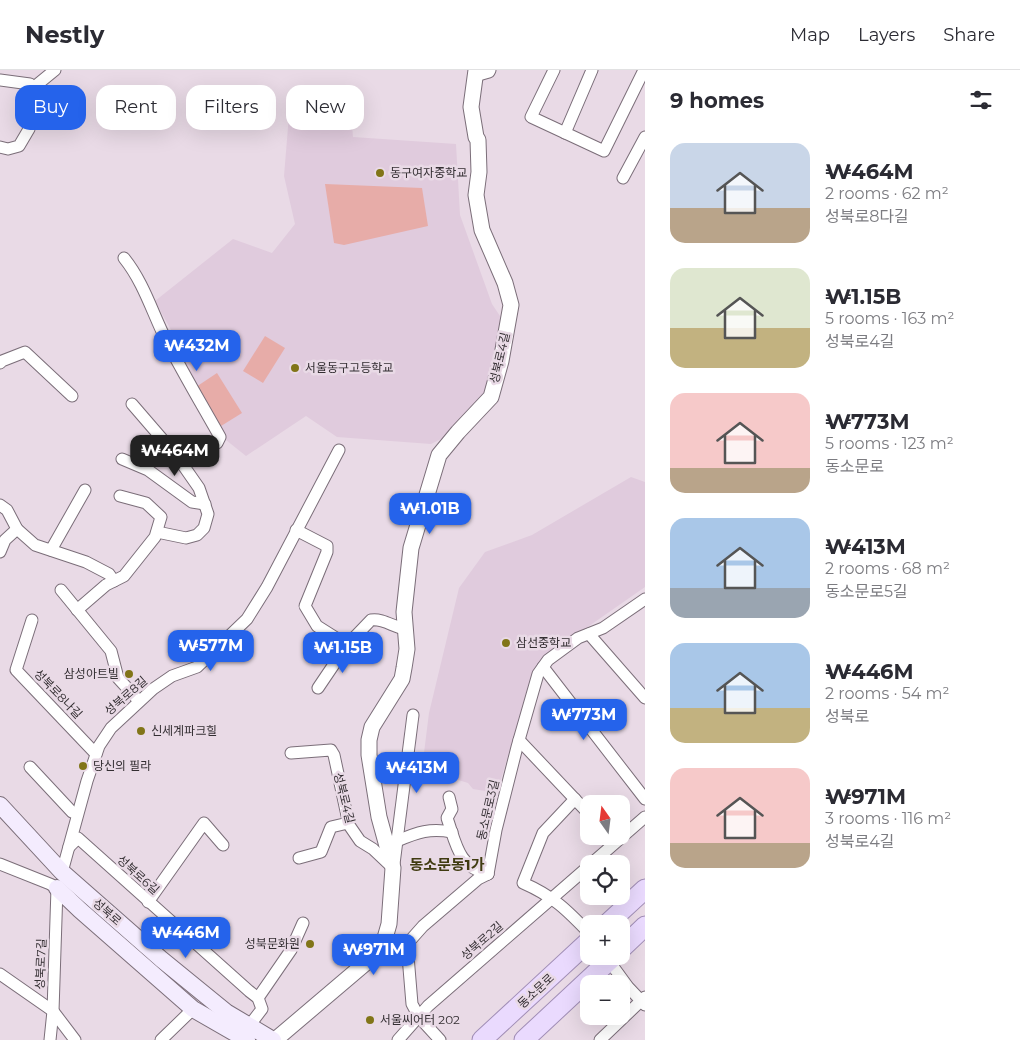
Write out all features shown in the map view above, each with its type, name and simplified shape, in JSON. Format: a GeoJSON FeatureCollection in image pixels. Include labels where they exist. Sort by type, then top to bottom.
{"type":"FeatureCollection","features":[{"type":"Feature","properties":{"kind":"main road","name":"성북로"},"geometry":{"type":"LineString","coordinates":[[0,805],[62,872],[226,1012],[240,1032]]}},
{"type":"Feature","properties":{"kind":"main road","name":"성북로"},"geometry":{"type":"LineString","coordinates":[[0,820],[60,879],[57,888],[193,1009],[240,1032],[274,1040]]}},
{"type":"Feature","properties":{"kind":"main road"},"geometry":{"type":"LineString","coordinates":[[57,888],[86,894]]}},
{"type":"Feature","properties":{"kind":"main road"},"geometry":{"type":"LineString","coordinates":[[617,915],[645,889]]}},
{"type":"Feature","properties":{"kind":"main road"},"geometry":{"type":"LineString","coordinates":[[630,940],[645,926]]}},
{"type":"Feature","properties":{"kind":"main road","name":"동소문로"},"geometry":{"type":"LineString","coordinates":[[482,1040],[580,949]]}},
{"type":"Feature","properties":{"kind":"main road"},"geometry":{"type":"LineString","coordinates":[[524,1040],[604,965]]}},
{"type":"Feature","properties":{"kind":"street"},"geometry":{"type":"LineString","coordinates":[[37,85],[55,70]]}},
{"type":"Feature","properties":{"kind":"street"},"geometry":{"type":"LineString","coordinates":[[476,73],[490,70]]}},
{"type":"Feature","properties":{"kind":"street"},"geometry":{"type":"LineString","coordinates":[[554,70],[532,117],[604,151],[644,70]]}},
{"type":"Feature","properties":{"kind":"street"},"geometry":{"type":"LineString","coordinates":[[565,133],[592,70]]}},
{"type":"Feature","properties":{"kind":"street","name":"성북로4길"},"geometry":{"type":"LineString","coordinates":[[274,1040],[368,961],[385,938],[390,924],[393,868],[379,817],[369,755],[369,740],[372,727],[402,679],[407,649],[404,612],[411,548],[439,455],[491,397],[501,361],[511,306],[505,283],[482,230],[476,195],[479,172],[478,140],[472,107],[476,73]]}},
{"type":"Feature","properties":{"kind":"street"},"geometry":{"type":"LineString","coordinates":[[0,80],[31,85]]}},
{"type":"Feature","properties":{"kind":"street"},"geometry":{"type":"LineString","coordinates":[[0,147],[8,149],[19,146],[28,130]]}},
{"type":"Feature","properties":{"kind":"street"},"geometry":{"type":"LineString","coordinates":[[623,178],[645,137]]}},
{"type":"Feature","properties":{"kind":"street"},"geometry":{"type":"LineString","coordinates":[[124,258],[136,274],[178,364],[220,437],[217,443],[190,451],[178,458]]}},
{"type":"Feature","properties":{"kind":"street"},"geometry":{"type":"LineString","coordinates":[[0,363],[26,352],[72,396]]}},
{"type":"Feature","properties":{"kind":"street"},"geometry":{"type":"LineString","coordinates":[[132,404],[178,458],[199,488],[208,514],[204,528],[197,535],[186,538],[157,532]]}},
{"type":"Feature","properties":{"kind":"street","name":"성북로8길"},"geometry":{"type":"LineString","coordinates":[[62,872],[96,754],[110,728],[172,676],[198,667],[246,619],[268,586],[339,450]]}},
{"type":"Feature","properties":{"kind":"street"},"geometry":{"type":"LineString","coordinates":[[122,459],[148,470],[192,502],[204,504]]}},
{"type":"Feature","properties":{"kind":"street"},"geometry":{"type":"LineString","coordinates":[[51,550],[85,490]]}},
{"type":"Feature","properties":{"kind":"street"},"geometry":{"type":"LineString","coordinates":[[77,610],[106,585],[124,576],[157,532],[160,517],[146,503],[120,496]]}},
{"type":"Feature","properties":{"kind":"street"},"geometry":{"type":"LineString","coordinates":[[0,505],[7,510],[17,530],[35,545],[86,562],[109,574],[114,581]]}},
{"type":"Feature","properties":{"kind":"street"},"geometry":{"type":"LineString","coordinates":[[0,552],[5,540],[17,530]]}},
{"type":"Feature","properties":{"kind":"street"},"geometry":{"type":"LineString","coordinates":[[296,530],[327,546],[327,552],[305,606],[317,626],[347,645]]}},
{"type":"Feature","properties":{"kind":"street"},"geometry":{"type":"LineString","coordinates":[[61,590],[111,650],[118,678],[140,701]]}},
{"type":"Feature","properties":{"kind":"street","name":"동소문로3길"},"geometry":{"type":"LineString","coordinates":[[488,874],[496,830],[538,674],[548,660],[578,638],[603,628],[645,599]]}},
{"type":"Feature","properties":{"kind":"street"},"geometry":{"type":"LineString","coordinates":[[318,688],[347,645],[371,620],[378,619],[397,628],[405,629]]}},
{"type":"Feature","properties":{"kind":"street","name":"성북로8나길"},"geometry":{"type":"LineString","coordinates":[[32,620],[16,670],[96,754]]}},
{"type":"Feature","properties":{"kind":"street"},"geometry":{"type":"LineString","coordinates":[[589,634],[645,698]]}},
{"type":"Feature","properties":{"kind":"street"},"geometry":{"type":"LineString","coordinates":[[543,667],[645,799]]}},
{"type":"Feature","properties":{"kind":"street"},"geometry":{"type":"LineString","coordinates":[[393,868],[413,716]]}},
{"type":"Feature","properties":{"kind":"street"},"geometry":{"type":"LineString","coordinates":[[519,740],[580,804]]}},
{"type":"Feature","properties":{"kind":"street","name":"성북로4길"},"geometry":{"type":"LineString","coordinates":[[291,753],[331,750],[334,755],[348,823],[360,840],[373,848],[393,868]]}},
{"type":"Feature","properties":{"kind":"street"},"geometry":{"type":"LineString","coordinates":[[30,767],[72,812],[78,814]]}},
{"type":"Feature","properties":{"kind":"street"},"geometry":{"type":"LineString","coordinates":[[449,797],[452,809],[447,818],[461,858],[477,872],[488,874]]}},
{"type":"Feature","properties":{"kind":"street"},"geometry":{"type":"LineString","coordinates":[[575,799],[543,832],[523,883],[552,898],[563,906],[580,924]]}},
{"type":"Feature","properties":{"kind":"street","name":"성북로2길"},"geometry":{"type":"LineString","coordinates":[[630,827],[645,817]]}},
{"type":"Feature","properties":{"kind":"street"},"geometry":{"type":"LineString","coordinates":[[148,902],[204,823],[223,845]]}},
{"type":"Feature","properties":{"kind":"street"},"geometry":{"type":"LineString","coordinates":[[299,858],[321,852],[331,827],[348,823]]}},
{"type":"Feature","properties":{"kind":"street"},"geometry":{"type":"LineString","coordinates":[[398,841],[426,830],[452,832]]}},
{"type":"Feature","properties":{"kind":"street","name":"성북로6길"},"geometry":{"type":"LineString","coordinates":[[69,847],[78,838],[258,998]]}},
{"type":"Feature","properties":{"kind":"street","name":"성북로2길"},"geometry":{"type":"LineString","coordinates":[[599,855],[608,845]]}},
{"type":"Feature","properties":{"kind":"street"},"geometry":{"type":"LineString","coordinates":[[0,864],[57,888]]}},
{"type":"Feature","properties":{"kind":"street"},"geometry":{"type":"LineString","coordinates":[[440,1040],[419,1017],[412,1004],[408,944],[423,926],[478,878],[488,874]]}},
{"type":"Feature","properties":{"kind":"street","name":"성북로2길"},"geometry":{"type":"LineString","coordinates":[[398,1040],[428,1006],[580,874]]}},
{"type":"Feature","properties":{"kind":"street","name":"성북로7길"},"geometry":{"type":"LineString","coordinates":[[50,1040],[53,1010],[57,888]]}},
{"type":"Feature","properties":{"kind":"street"},"geometry":{"type":"LineString","coordinates":[[240,1032],[262,1009],[258,998],[291,950],[303,923]]}},
{"type":"Feature","properties":{"kind":"street"},"geometry":{"type":"LineString","coordinates":[[600,1040],[644,1001],[628,987],[619,965]]}},
{"type":"Feature","properties":{"kind":"street"},"geometry":{"type":"LineString","coordinates":[[0,974],[53,1010],[75,1040]]}},
{"type":"Feature","properties":{"kind":"street"},"geometry":{"type":"LineString","coordinates":[[161,1040],[193,1009]]}},
{"type":"Feature","properties":{"kind":"shaded area"},"geometry":{"type":"Polygon","coordinates":[[[288,130],[352,130],[353,137],[456,144],[460,215],[492,304],[502,319],[489,394],[455,432],[431,444],[337,437],[306,416],[246,456],[226,440],[179,361],[171,330],[155,301],[233,239],[272,253],[295,224],[284,176],[288,130]]]}},
{"type":"Feature","properties":{"kind":"shaded area"},"geometry":{"type":"Polygon","coordinates":[[[325,184],[422,188],[428,226],[344,245],[334,243],[325,184]]]}},
{"type":"Feature","properties":{"kind":"shaded area"},"geometry":{"type":"Polygon","coordinates":[[[265,336],[285,348],[263,383],[243,371],[265,336]]]}},
{"type":"Feature","properties":{"kind":"shaded area"},"geometry":{"type":"Polygon","coordinates":[[[217,373],[242,413],[221,426],[196,387],[217,373]]]}},
{"type":"Feature","properties":{"kind":"shaded area","name":"삼선중학교"},"geometry":{"type":"Polygon","coordinates":[[[631,477],[645,482],[645,587],[546,656],[533,670],[497,793],[473,789],[468,783],[422,769],[429,713],[459,588],[485,552],[532,535],[631,477]]]}},
{"type":"Feature","properties":{"kind":"place","name":"동구여자중학교"},"geometry":{"type":"Point","coordinates":[380,173]}},
{"type":"Feature","properties":{"kind":"place","name":"서울동구고등학교"},"geometry":{"type":"Point","coordinates":[295,368]}},
{"type":"Feature","properties":{"kind":"place","name":"삼선중학교"},"geometry":{"type":"Point","coordinates":[506,643]}},
{"type":"Feature","properties":{"kind":"place","name":"삼성아트빌"},"geometry":{"type":"Point","coordinates":[129,674]}},
{"type":"Feature","properties":{"kind":"place","name":"신세계파크힐"},"geometry":{"type":"Point","coordinates":[141,731]}},
{"type":"Feature","properties":{"kind":"place","name":"당신의 필라"},"geometry":{"type":"Point","coordinates":[83,766]}},
{"type":"Feature","properties":{"kind":"place","name":"성북문화원"},"geometry":{"type":"Point","coordinates":[310,944]}},
{"type":"Feature","properties":{"kind":"place","name":"서울씨어터 202"},"geometry":{"type":"Point","coordinates":[370,1020]}},
{"type":"Feature","properties":{"kind":"district","name":"동소문동1가"},"geometry":{"type":"Point","coordinates":[447,865]}}]}
